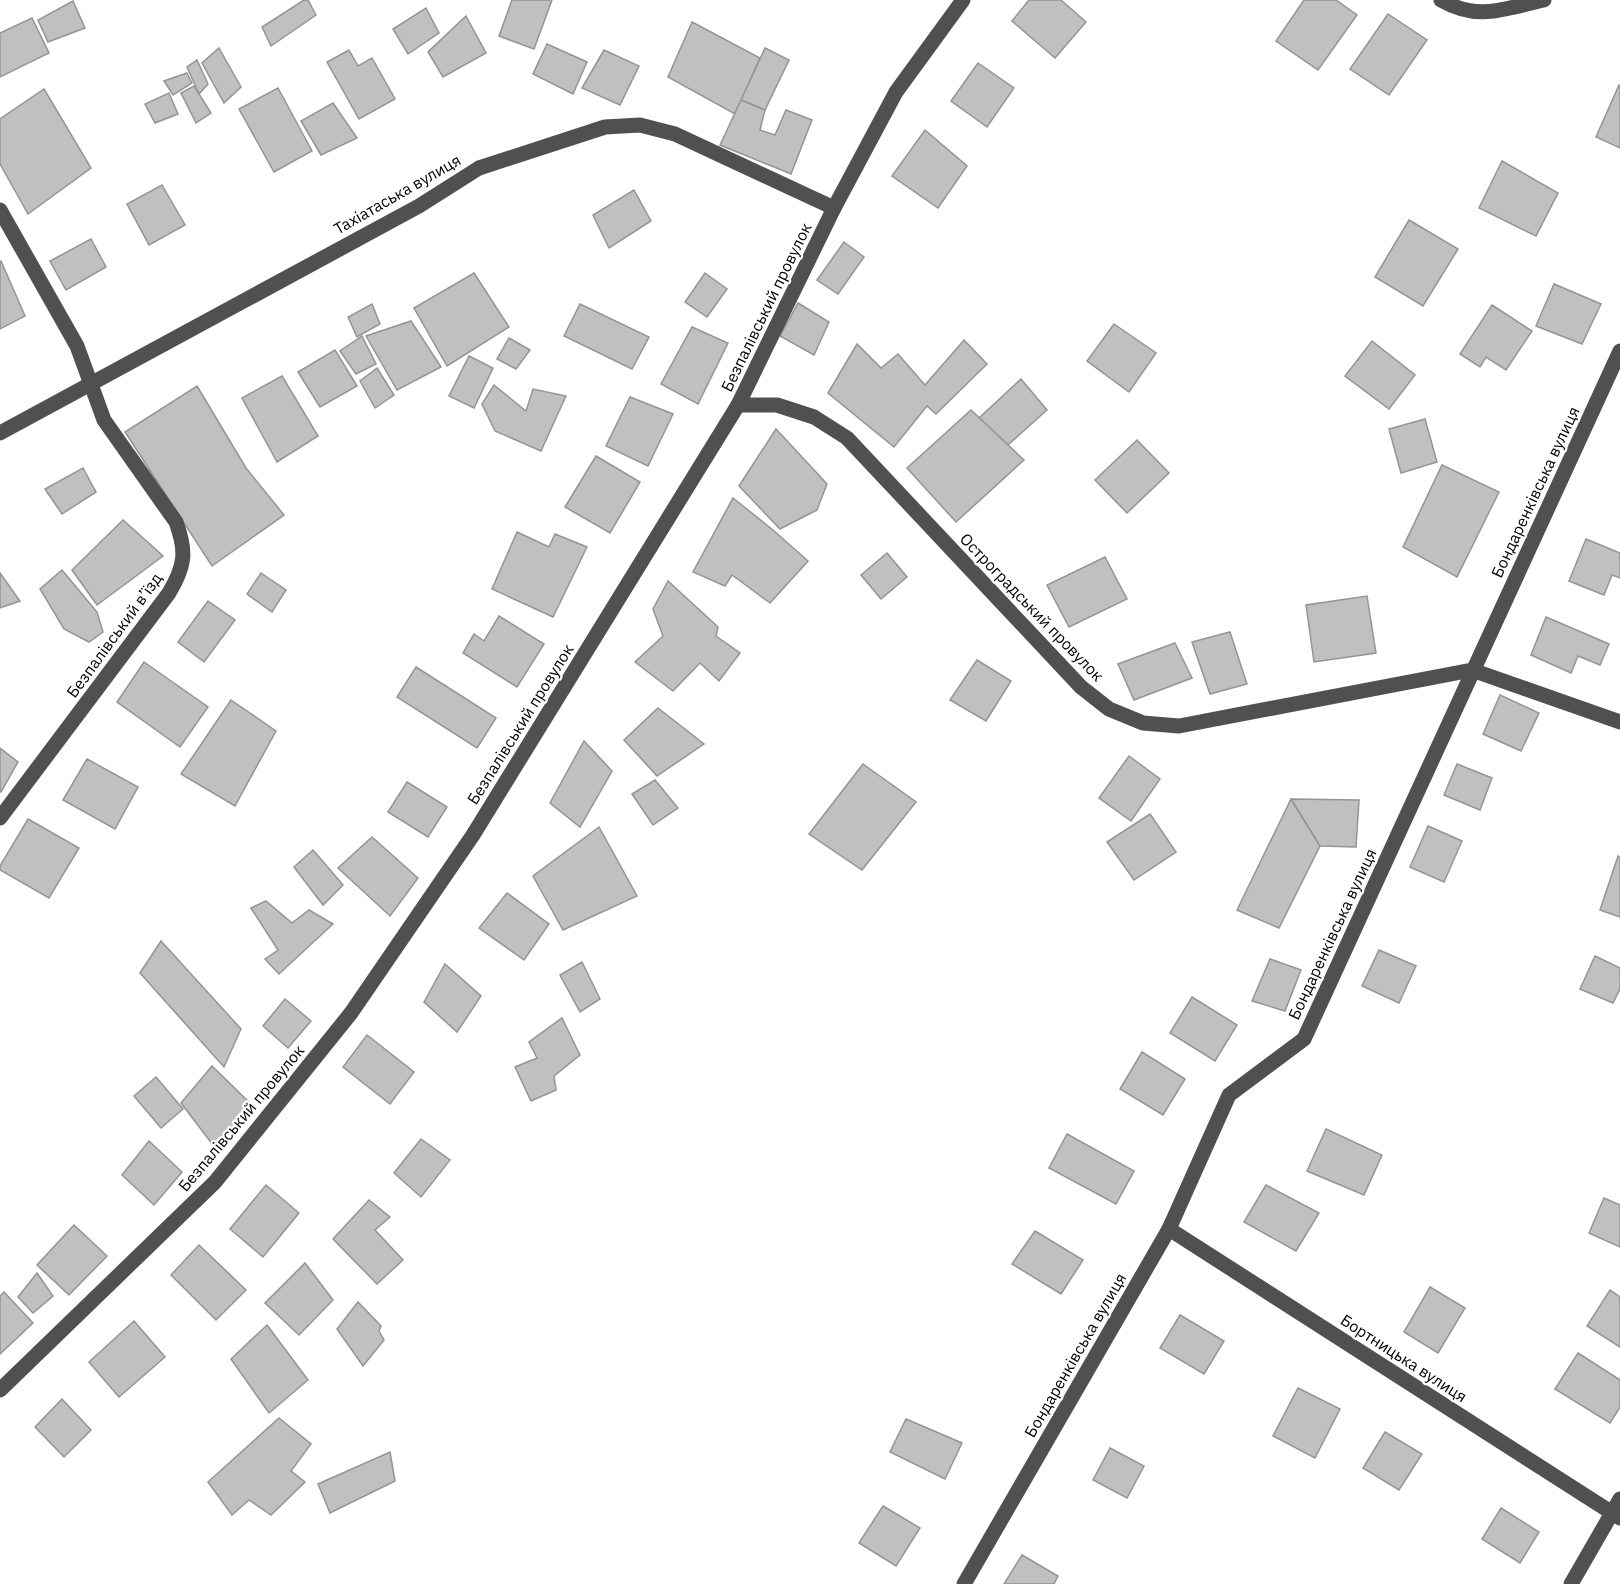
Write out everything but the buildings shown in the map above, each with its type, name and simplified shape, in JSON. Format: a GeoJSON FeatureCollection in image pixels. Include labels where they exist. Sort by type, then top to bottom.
{"type":"FeatureCollection","features":[{"type":"Feature","properties":{"kind":"street","name":"Безпалівський провулок"},"geometry":{"type":"LineString","coordinates":[[0,1390],[215,1182],[351,1013],[473,835],[738,405],[834,208],[896,92],[963,0]]}},
{"type":"Feature","properties":{"kind":"street"},"geometry":{"type":"LineString","coordinates":[[1441,0],[1452,6],[1475,12],[1499,12],[1544,0]]}},
{"type":"Feature","properties":{"kind":"street","name":"Тахіатаська вулиця"},"geometry":{"type":"LineString","coordinates":[[0,433],[418,206],[479,168],[605,127],[640,125],[675,134],[834,208]]}},
{"type":"Feature","properties":{"kind":"street","name":"Безпалівський в’їзд"},"geometry":{"type":"LineString","coordinates":[[0,210],[77,346],[104,420],[176,522],[182,540],[183,559],[179,577],[169,593],[0,818]]}},
{"type":"Feature","properties":{"kind":"street","name":"Бондаренківська вулиця"},"geometry":{"type":"LineString","coordinates":[[964,1584],[1169,1229],[1229,1095],[1304,1039],[1620,351]]}},
{"type":"Feature","properties":{"kind":"street","name":"Остроградський провулок"},"geometry":{"type":"LineString","coordinates":[[738,405],[777,405],[814,417],[847,438],[1081,687],[1109,710],[1143,723],[1179,726],[1472,670]]}},
{"type":"Feature","properties":{"kind":"street"},"geometry":{"type":"LineString","coordinates":[[1472,670],[1620,722]]}},
{"type":"Feature","properties":{"kind":"street","name":"Бортницька вулиця"},"geometry":{"type":"LineString","coordinates":[[1169,1229],[1617,1510]]}},
{"type":"Feature","properties":{"kind":"street"},"geometry":{"type":"LineString","coordinates":[[1571,1584],[1617,1510]]}}]}
